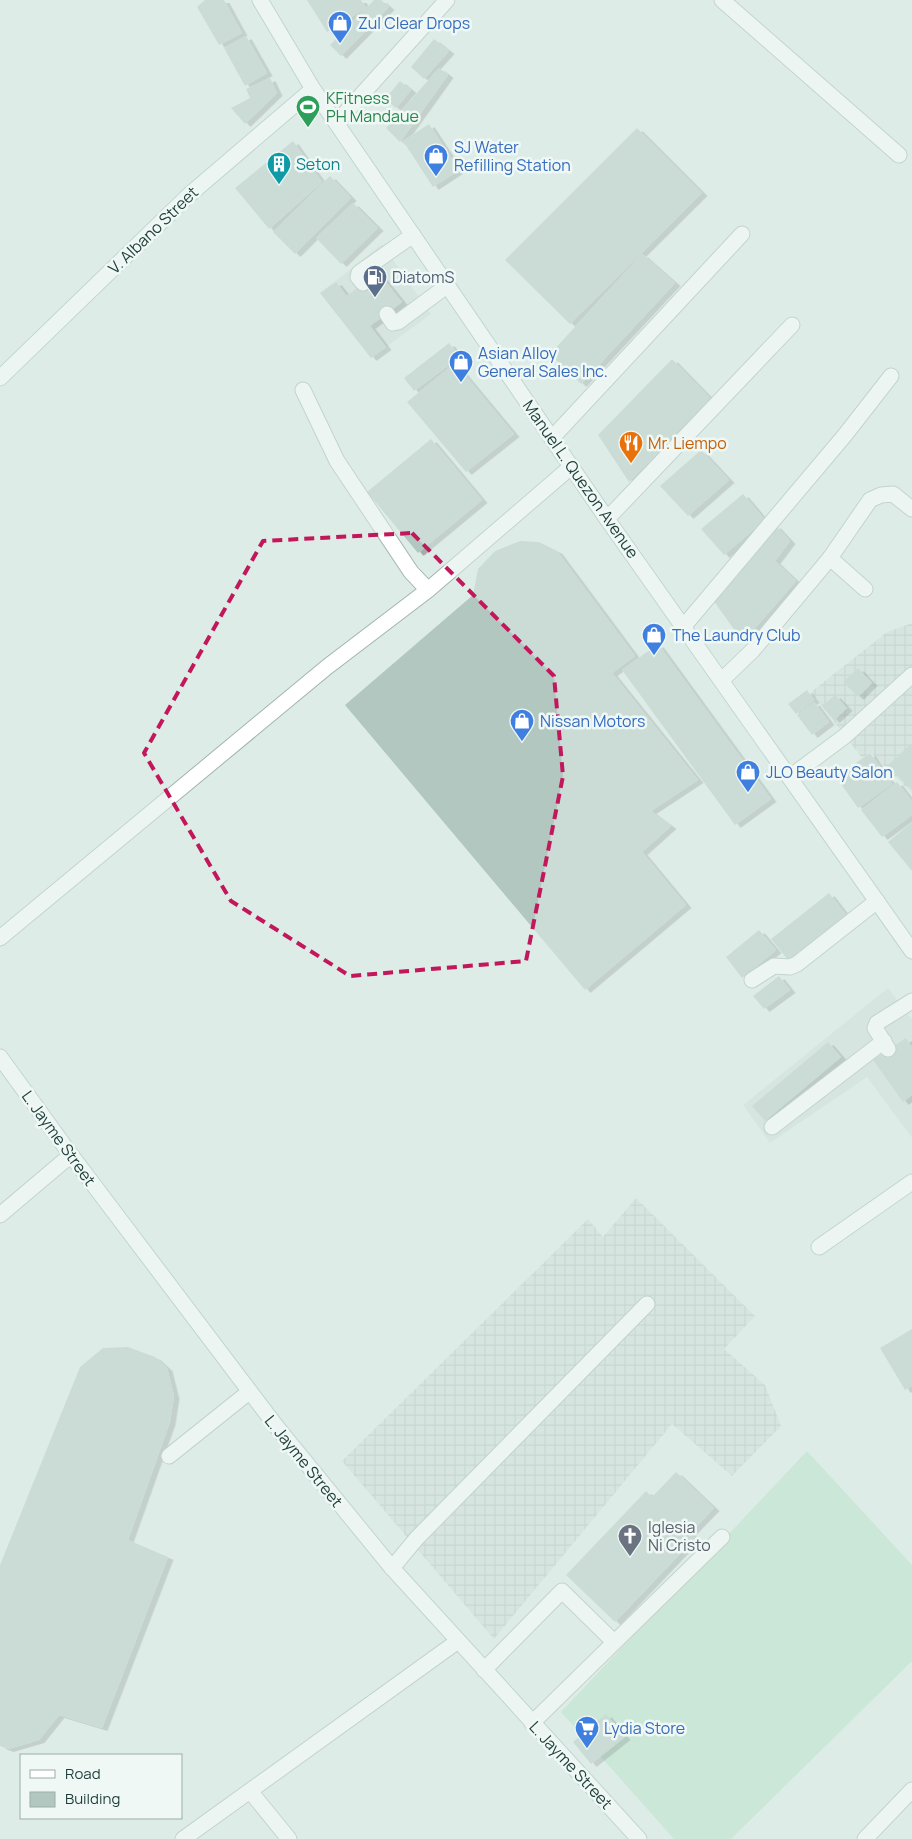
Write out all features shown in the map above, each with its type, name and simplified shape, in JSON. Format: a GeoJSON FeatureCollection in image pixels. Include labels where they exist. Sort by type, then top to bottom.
{"type":"FeatureCollection","features":[{"type":"Feature","properties":{"kind":"street","name":"Manuel L. Quezon Avenue"},"geometry":{"type":"LineString","coordinates":[[260,0],[313,89],[552,438],[912,951]]}},
{"type":"Feature","properties":{"kind":"street"},"geometry":{"type":"LineString","coordinates":[[337,122],[447,0]]}},
{"type":"Feature","properties":{"kind":"street"},"geometry":{"type":"LineString","coordinates":[[722,0],[899,155]]}},
{"type":"Feature","properties":{"kind":"street","name":"V. Albano Street"},"geometry":{"type":"LineString","coordinates":[[0,378],[189,195],[313,89]]}},
{"type":"Feature","properties":{"kind":"street"},"geometry":{"type":"LineString","coordinates":[[552,438],[742,234]]}},
{"type":"Feature","properties":{"kind":"street"},"geometry":{"type":"LineString","coordinates":[[363,283],[358,277],[359,273],[413,235]]}},
{"type":"Feature","properties":{"kind":"street"},"geometry":{"type":"LineString","coordinates":[[387,314],[393,323],[398,322],[448,286]]}},
{"type":"Feature","properties":{"kind":"street"},"geometry":{"type":"LineString","coordinates":[[608,519],[792,325]]}},
{"type":"Feature","properties":{"kind":"street"},"geometry":{"type":"LineString","coordinates":[[684,626],[845,435],[891,376]]}},
{"type":"Feature","properties":{"kind":"street"},"geometry":{"type":"LineString","coordinates":[[302,390],[337,461],[411,572],[428,590]]}},
{"type":"Feature","properties":{"kind":"street"},"geometry":{"type":"LineString","coordinates":[[0,938],[327,667],[428,590],[572,466]]}},
{"type":"Feature","properties":{"kind":"street"},"geometry":{"type":"LineString","coordinates":[[722,680],[753,650],[830,558],[870,500],[881,494],[893,494],[912,510]]}},
{"type":"Feature","properties":{"kind":"street"},"geometry":{"type":"LineString","coordinates":[[830,558],[865,589]]}},
{"type":"Feature","properties":{"kind":"street"},"geometry":{"type":"LineString","coordinates":[[790,777],[845,736],[912,675]]}},
{"type":"Feature","properties":{"kind":"street"},"geometry":{"type":"LineString","coordinates":[[752,980],[774,966],[790,967],[797,964],[877,901]]}},
{"type":"Feature","properties":{"kind":"street"},"geometry":{"type":"LineString","coordinates":[[772,1127],[886,1046],[875,1028],[877,1023],[912,1001]]}},
{"type":"Feature","properties":{"kind":"street","name":"L. Jayme Street"},"geometry":{"type":"LineString","coordinates":[[0,1057],[249,1392],[392,1568],[639,1839]]}},
{"type":"Feature","properties":{"kind":"street"},"geometry":{"type":"LineString","coordinates":[[0,1215],[71,1155]]}},
{"type":"Feature","properties":{"kind":"street"},"geometry":{"type":"LineString","coordinates":[[819,1247],[912,1182]]}},
{"type":"Feature","properties":{"kind":"street"},"geometry":{"type":"LineString","coordinates":[[392,1568],[417,1538],[647,1304]]}},
{"type":"Feature","properties":{"kind":"street"},"geometry":{"type":"LineString","coordinates":[[169,1456],[249,1392]]}},
{"type":"Feature","properties":{"kind":"street"},"geometry":{"type":"LineString","coordinates":[[532,1723],[722,1537]]}},
{"type":"Feature","properties":{"kind":"street"},"geometry":{"type":"LineString","coordinates":[[484,1670],[562,1591],[614,1642]]}},
{"type":"Feature","properties":{"kind":"street"},"geometry":{"type":"LineString","coordinates":[[183,1839],[458,1641]]}},
{"type":"Feature","properties":{"kind":"street"},"geometry":{"type":"LineString","coordinates":[[865,1839],[912,1790]]}},
{"type":"Feature","properties":{"kind":"street"},"geometry":{"type":"LineString","coordinates":[[250,1791],[289,1839]]}},
{"type":"Feature","properties":{"kind":"highlighted area"},"geometry":{"type":"Polygon","coordinates":[[[412,533],[554,676],[563,776],[526,961],[350,976],[231,901],[144,753],[263,541],[412,533]]]}},
{"type":"Feature","properties":{"kind":"shaded area"},"geometry":{"type":"Polygon","coordinates":[[[382,244],[431,314],[371,358],[320,293],[382,244]]]}},
{"type":"Feature","properties":{"kind":"shaded area"},"geometry":{"type":"Polygon","coordinates":[[[912,623],[912,793],[871,753],[862,758],[811,692],[887,632],[912,623]]]}},
{"type":"Feature","properties":{"kind":"shaded area"},"geometry":{"type":"Polygon","coordinates":[[[888,988],[912,1019],[912,1138],[867,1077],[770,1143],[743,1105],[888,988]]]}},
{"type":"Feature","properties":{"kind":"shaded area"},"geometry":{"type":"Polygon","coordinates":[[[636,1198],[755,1316],[724,1349],[765,1385],[781,1426],[732,1476],[672,1424],[494,1639],[342,1461],[588,1219],[603,1237],[636,1198]]]}},
{"type":"Feature","properties":{"kind":"green space"},"geometry":{"type":"Polygon","coordinates":[[[807,1451],[912,1565],[912,1661],[731,1839],[674,1839],[561,1712],[807,1451]]]}},
{"type":"Feature","properties":{"kind":"building"},"geometry":{"type":"Polygon","coordinates":[[[205,0],[224,0],[242,33],[219,45],[197,7],[205,0]]]}},
{"type":"Feature","properties":{"kind":"building"},"geometry":{"type":"Polygon","coordinates":[[[307,0],[361,0],[366,8],[327,32],[307,0]]]}},
{"type":"Feature","properties":{"kind":"building"},"geometry":{"type":"Polygon","coordinates":[[[374,0],[381,0],[389,7],[341,56],[330,45],[374,0]]]}},
{"type":"Feature","properties":{"kind":"building"},"geometry":{"type":"Polygon","coordinates":[[[246,36],[267,73],[245,86],[224,48],[246,36]]]}},
{"type":"Feature","properties":{"kind":"building"},"geometry":{"type":"Polygon","coordinates":[[[434,39],[449,51],[424,79],[411,67],[434,39]]]}},
{"type":"Feature","properties":{"kind":"building"},"geometry":{"type":"Polygon","coordinates":[[[439,68],[448,75],[400,142],[386,128],[439,68]]]}},
{"type":"Feature","properties":{"kind":"building"},"geometry":{"type":"Polygon","coordinates":[[[270,78],[277,93],[245,124],[231,108],[250,98],[246,89],[270,78]]]}},
{"type":"Feature","properties":{"kind":"building"},"geometry":{"type":"Polygon","coordinates":[[[400,81],[411,90],[396,108],[385,99],[400,81]]]}},
{"type":"Feature","properties":{"kind":"building"},"geometry":{"type":"Polygon","coordinates":[[[429,124],[459,170],[433,187],[403,141],[429,124]]]}},
{"type":"Feature","properties":{"kind":"building"},"geometry":{"type":"Polygon","coordinates":[[[637,128],[702,193],[570,324],[505,260],[637,128]]]}},
{"type":"Feature","properties":{"kind":"building","name":"Seton"},"geometry":{"type":"Polygon","coordinates":[[[293,141],[322,182],[269,229],[235,188],[293,141]]]}},
{"type":"Feature","properties":{"kind":"building"},"geometry":{"type":"Polygon","coordinates":[[[330,176],[351,198],[295,254],[273,232],[330,176]]]}},
{"type":"Feature","properties":{"kind":"building"},"geometry":{"type":"Polygon","coordinates":[[[353,203],[378,228],[341,264],[316,238],[353,203]]]}},
{"type":"Feature","properties":{"kind":"building"},"geometry":{"type":"Polygon","coordinates":[[[642,254],[675,283],[581,384],[550,354],[642,254]]]}},
{"type":"Feature","properties":{"kind":"building"},"geometry":{"type":"Polygon","coordinates":[[[378,272],[402,302],[370,326],[386,347],[371,358],[320,293],[336,282],[347,296],[378,272]]]}},
{"type":"Feature","properties":{"kind":"building"},"geometry":{"type":"Polygon","coordinates":[[[449,343],[460,357],[414,391],[404,378],[449,343]]]}},
{"type":"Feature","properties":{"kind":"building"},"geometry":{"type":"Polygon","coordinates":[[[672,359],[711,399],[629,482],[598,435],[672,359]]]}},
{"type":"Feature","properties":{"kind":"building"},"geometry":{"type":"Polygon","coordinates":[[[455,363],[514,434],[466,472],[407,402],[455,363]]]}},
{"type":"Feature","properties":{"kind":"building"},"geometry":{"type":"Polygon","coordinates":[[[431,439],[482,500],[418,553],[367,492],[431,439]]]}},
{"type":"Feature","properties":{"kind":"building"},"geometry":{"type":"Polygon","coordinates":[[[701,450],[729,480],[688,516],[660,486],[701,450]]]}},
{"type":"Feature","properties":{"kind":"building"},"geometry":{"type":"Polygon","coordinates":[[[743,494],[765,520],[724,555],[701,529],[743,494]]]}},
{"type":"Feature","properties":{"kind":"building"},"geometry":{"type":"Polygon","coordinates":[[[775,525],[790,541],[775,561],[796,581],[743,642],[713,600],[775,525]]]}},
{"type":"Feature","properties":{"kind":"building","name":"Nissan Motors"},"geometry":{"type":"Polygon","coordinates":[[[520,541],[539,542],[557,551],[635,656],[612,673],[698,780],[651,811],[671,826],[642,852],[686,905],[585,990],[345,705],[473,595],[478,569],[495,551],[520,541]]]}},
{"type":"Feature","properties":{"kind":"building"},"geometry":{"type":"Polygon","coordinates":[[[658,644],[771,799],[735,825],[622,670],[658,644]]]}},
{"type":"Feature","properties":{"kind":"building"},"geometry":{"type":"Polygon","coordinates":[[[858,668],[872,683],[858,697],[843,682],[858,668]]]}},
{"type":"Feature","properties":{"kind":"building"},"geometry":{"type":"Polygon","coordinates":[[[807,690],[814,700],[796,714],[788,704],[807,690]]]}},
{"type":"Feature","properties":{"kind":"building"},"geometry":{"type":"Polygon","coordinates":[[[835,695],[847,708],[834,720],[822,706],[835,695]]]}},
{"type":"Feature","properties":{"kind":"building"},"geometry":{"type":"Polygon","coordinates":[[[814,702],[829,722],[812,735],[797,715],[814,702]]]}},
{"type":"Feature","properties":{"kind":"building"},"geometry":{"type":"Polygon","coordinates":[[[912,743],[912,790],[887,766],[912,743]]]}},
{"type":"Feature","properties":{"kind":"building"},"geometry":{"type":"Polygon","coordinates":[[[870,753],[892,784],[858,808],[836,777],[870,753]]]}},
{"type":"Feature","properties":{"kind":"building"},"geometry":{"type":"Polygon","coordinates":[[[897,782],[912,801],[912,815],[882,837],[861,810],[897,782]]]}},
{"type":"Feature","properties":{"kind":"building"},"geometry":{"type":"Polygon","coordinates":[[[912,822],[912,871],[888,842],[912,822]]]}},
{"type":"Feature","properties":{"kind":"building"},"geometry":{"type":"Polygon","coordinates":[[[829,893],[846,915],[788,960],[771,939],[829,893]]]}},
{"type":"Feature","properties":{"kind":"building"},"geometry":{"type":"Polygon","coordinates":[[[759,930],[776,950],[742,978],[726,957],[759,930]]]}},
{"type":"Feature","properties":{"kind":"building"},"geometry":{"type":"Polygon","coordinates":[[[779,976],[790,990],[764,1009],[753,996],[779,976]]]}},
{"type":"Feature","properties":{"kind":"building"},"geometry":{"type":"Polygon","coordinates":[[[906,1038],[912,1047],[912,1095],[903,1102],[873,1060],[906,1038]]]}},
{"type":"Feature","properties":{"kind":"building"},"geometry":{"type":"Polygon","coordinates":[[[828,1042],[841,1057],[765,1121],[752,1106],[828,1042]]]}},
{"type":"Feature","properties":{"kind":"building"},"geometry":{"type":"Polygon","coordinates":[[[912,1329],[912,1386],[905,1390],[880,1348],[912,1329]]]}},
{"type":"Feature","properties":{"kind":"building"},"geometry":{"type":"Polygon","coordinates":[[[128,1347],[155,1357],[167,1368],[174,1396],[170,1422],[128,1540],[168,1557],[102,1728],[59,1715],[39,1740],[8,1749],[0,1746],[0,1565],[80,1367],[103,1348],[128,1347]]]}},
{"type":"Feature","properties":{"kind":"building","name":"Iglesia Ni Cristo"},"geometry":{"type":"Polygon","coordinates":[[[676,1472],[714,1508],[690,1533],[695,1538],[615,1622],[566,1575],[646,1491],[652,1497],[676,1472]]]}},
{"type":"Feature","properties":{"kind":"building"},"geometry":{"type":"Polygon","coordinates":[[[606,1714],[625,1737],[591,1764],[573,1742],[606,1714]]]}},
{"type":"Feature","properties":{"kind":"place","name":"Zul Clear Drops"},"geometry":{"type":"Point","coordinates":[340,44]}},
{"type":"Feature","properties":{"kind":"place","name":"KFitness PH Mandaue"},"geometry":{"type":"Point","coordinates":[308,128]}},
{"type":"Feature","properties":{"kind":"place","name":"SJ Water Refilling Station"},"geometry":{"type":"Point","coordinates":[436,177]}},
{"type":"Feature","properties":{"kind":"place","name":"Seton"},"geometry":{"type":"Point","coordinates":[279,185]}},
{"type":"Feature","properties":{"kind":"place","name":"DiatomS"},"geometry":{"type":"Point","coordinates":[375,298]}},
{"type":"Feature","properties":{"kind":"place","name":"Asian Alloy General Sales Inc."},"geometry":{"type":"Point","coordinates":[461,383]}},
{"type":"Feature","properties":{"kind":"place","name":"Mr. Liempo"},"geometry":{"type":"Point","coordinates":[631,464]}},
{"type":"Feature","properties":{"kind":"place","name":"The Laundry Club"},"geometry":{"type":"Point","coordinates":[654,656]}},
{"type":"Feature","properties":{"kind":"place","name":"Nissan Motors"},"geometry":{"type":"Point","coordinates":[522,742]}},
{"type":"Feature","properties":{"kind":"place","name":"JLO Beauty Salon"},"geometry":{"type":"Point","coordinates":[748,793]}},
{"type":"Feature","properties":{"kind":"place","name":"Iglesia Ni Cristo"},"geometry":{"type":"Point","coordinates":[630,1557]}},
{"type":"Feature","properties":{"kind":"place","name":"Lydia Store"},"geometry":{"type":"Point","coordinates":[587,1749]}}]}
